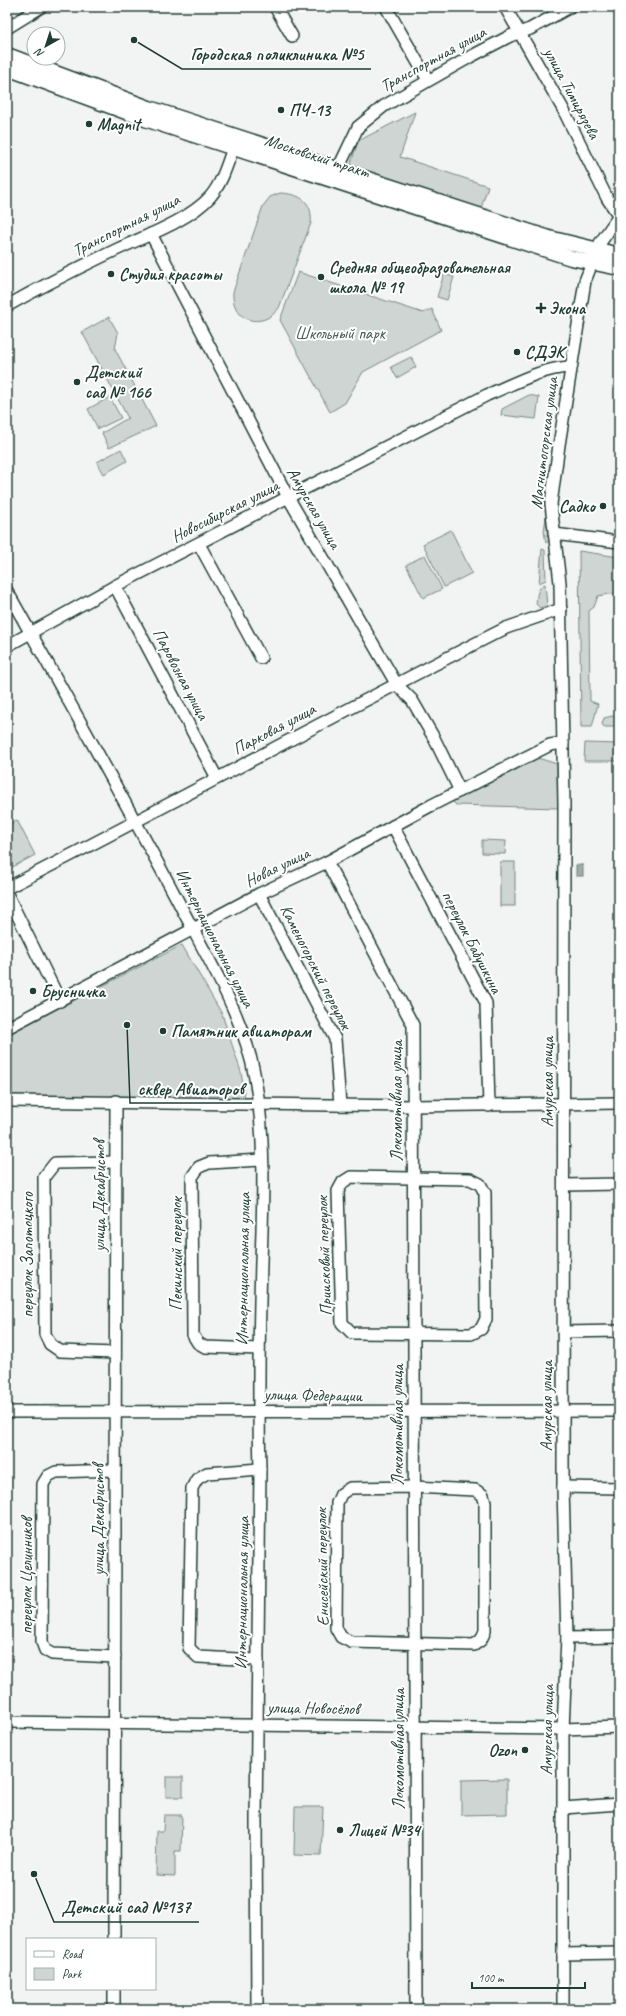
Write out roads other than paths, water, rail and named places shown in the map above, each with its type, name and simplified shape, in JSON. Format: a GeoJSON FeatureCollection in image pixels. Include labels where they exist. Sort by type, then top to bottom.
{"type":"FeatureCollection","features":[{"type":"Feature","properties":{"kind":"main road","name":"Московский тракт"},"geometry":{"type":"LineString","coordinates":[[7,54],[149,108],[549,238],[619,255]]}},
{"type":"Feature","properties":{"kind":"main road","name":"Московский тракт"},"geometry":{"type":"LineString","coordinates":[[7,68],[103,104],[233,148],[591,263],[619,268]]}},
{"type":"Feature","properties":{"kind":"street"},"geometry":{"type":"LineString","coordinates":[[7,28],[41,7]]}},
{"type":"Feature","properties":{"kind":"street"},"geometry":{"type":"LineString","coordinates":[[276,7],[292,36]]}},
{"type":"Feature","properties":{"kind":"street"},"geometry":{"type":"LineString","coordinates":[[386,7],[428,80]]}},
{"type":"Feature","properties":{"kind":"street","name":"улица Тимирязева"},"geometry":{"type":"LineString","coordinates":[[506,7],[563,109],[607,198],[619,216]]}},
{"type":"Feature","properties":{"kind":"street","name":"Транспортная улица"},"geometry":{"type":"LineString","coordinates":[[338,169],[352,137],[368,117],[428,80],[510,36],[520,33],[570,7]]}},
{"type":"Feature","properties":{"kind":"street","name":"Транспортная улица"},"geometry":{"type":"LineString","coordinates":[[7,306],[120,248],[151,234],[190,212],[209,198],[221,180],[233,148]]}},
{"type":"Feature","properties":{"kind":"street","name":"Магнитогорская улица"},"geometry":{"type":"LineString","coordinates":[[564,804],[560,583],[554,534],[552,495],[582,296],[596,250],[605,234],[619,216]]}},
{"type":"Feature","properties":{"kind":"street","name":"Амурская улица"},"geometry":{"type":"LineString","coordinates":[[151,234],[288,497],[397,685],[412,700],[434,738],[460,791]]}},
{"type":"Feature","properties":{"kind":"street","name":"Новосибирская улица"},"geometry":{"type":"LineString","coordinates":[[7,646],[115,586],[487,395],[543,371],[571,367]]}},
{"type":"Feature","properties":{"kind":"street"},"geometry":{"type":"LineString","coordinates":[[554,534],[619,542]]}},
{"type":"Feature","properties":{"kind":"street"},"geometry":{"type":"LineString","coordinates":[[199,544],[261,658]]}},
{"type":"Feature","properties":{"kind":"street","name":"Паровозная улица"},"geometry":{"type":"LineString","coordinates":[[115,586],[217,778]]}},
{"type":"Feature","properties":{"kind":"street","name":"Интернациональная улица"},"geometry":{"type":"LineString","coordinates":[[7,591],[136,822],[227,997],[244,1035],[255,1076],[259,1103],[262,1160],[258,1411],[260,1470],[257,1724],[257,2009]]}},
{"type":"Feature","properties":{"kind":"street","name":"Парковая улица"},"geometry":{"type":"LineString","coordinates":[[7,888],[506,628],[561,609]]}},
{"type":"Feature","properties":{"kind":"street","name":"Новая улица"},"geometry":{"type":"LineString","coordinates":[[7,1028],[259,894],[327,862],[393,826],[550,745],[563,743]]}},
{"type":"Feature","properties":{"kind":"street","name":"Амурская улица"},"geometry":{"type":"LineString","coordinates":[[563,2009],[563,1728],[567,1638],[563,1487],[564,804]]}},
{"type":"Feature","properties":{"kind":"street","name":"переулок Бабушкина"},"geometry":{"type":"LineString","coordinates":[[393,826],[486,1003],[489,1106]]}},
{"type":"Feature","properties":{"kind":"street","name":"Локомотивная улица"},"geometry":{"type":"LineString","coordinates":[[327,862],[413,1026],[413,1487],[416,2009]]}},
{"type":"Feature","properties":{"kind":"street"},"geometry":{"type":"LineString","coordinates":[[7,894],[60,1001]]}},
{"type":"Feature","properties":{"kind":"street","name":"Каменогорский переулок"},"geometry":{"type":"LineString","coordinates":[[259,894],[335,1039],[340,1105]]}},
{"type":"Feature","properties":{"kind":"street"},"geometry":{"type":"LineString","coordinates":[[7,1101],[116,1101],[413,1106],[619,1103]]}},
{"type":"Feature","properties":{"kind":"street","name":"улица Декабристов"},"geometry":{"type":"LineString","coordinates":[[114,1938],[116,1101]]}},
{"type":"Feature","properties":{"kind":"street","name":"Пекинский переулок"},"geometry":{"type":"LineString","coordinates":[[259,1348],[205,1347],[198,1343],[193,1335],[192,1177],[199,1168],[209,1162],[262,1160]]}},
{"type":"Feature","properties":{"kind":"street","name":"переулок Запотоцкого"},"geometry":{"type":"LineString","coordinates":[[115,1353],[60,1351],[50,1344],[44,1334],[44,1177],[55,1163],[116,1162]]}},
{"type":"Feature","properties":{"kind":"street","name":"Приисковый переулок"},"geometry":{"type":"LineString","coordinates":[[351,1177],[470,1179],[480,1184],[485,1193],[486,1319],[481,1328],[471,1334],[414,1333],[352,1333],[342,1323],[338,1191],[343,1182],[351,1177]]}},
{"type":"Feature","properties":{"kind":"street"},"geometry":{"type":"LineString","coordinates":[[564,1185],[619,1184]]}},
{"type":"Feature","properties":{"kind":"street"},"geometry":{"type":"LineString","coordinates":[[563,1332],[619,1331]]}},
{"type":"Feature","properties":{"kind":"street","name":"улица Федерации"},"geometry":{"type":"LineString","coordinates":[[7,1412],[258,1411],[414,1413],[619,1411]]}},
{"type":"Feature","properties":{"kind":"street","name":"переулок Целинников"},"geometry":{"type":"LineString","coordinates":[[115,1470],[56,1472],[48,1476],[43,1484],[42,1634],[42,1642],[45,1650],[52,1654],[115,1657]]}},
{"type":"Feature","properties":{"kind":"street"},"geometry":{"type":"LineString","coordinates":[[258,1660],[198,1658],[189,1648],[192,1488],[197,1479],[207,1473],[260,1470]]}},
{"type":"Feature","properties":{"kind":"street","name":"Енисейский переулок"},"geometry":{"type":"LineString","coordinates":[[413,1487],[475,1490],[483,1494],[485,1502],[485,1631],[481,1640],[474,1645],[415,1645],[350,1642],[341,1637],[336,1628],[337,1503],[341,1494],[350,1488],[413,1487]]}},
{"type":"Feature","properties":{"kind":"street"},"geometry":{"type":"LineString","coordinates":[[563,1487],[619,1488]]}},
{"type":"Feature","properties":{"kind":"street"},"geometry":{"type":"LineString","coordinates":[[567,1638],[619,1637]]}},
{"type":"Feature","properties":{"kind":"street","name":"улица Новосёлов"},"geometry":{"type":"LineString","coordinates":[[7,1722],[563,1728],[619,1727]]}},
{"type":"Feature","properties":{"kind":"street"},"geometry":{"type":"LineString","coordinates":[[563,1808],[619,1804]]}},
{"type":"Feature","properties":{"kind":"street"},"geometry":{"type":"LineString","coordinates":[[563,1954],[619,1953]]}},
{"type":"Feature","properties":{"kind":"street"},"geometry":{"type":"LineString","coordinates":[[114,1990],[114,2009]]}},
{"type":"Feature","properties":{"kind":"place","name":"Городская поликлиника №5"},"geometry":{"type":"Point","coordinates":[134,40]}},
{"type":"Feature","properties":{"kind":"place","name":"ПЧ-13"},"geometry":{"type":"Point","coordinates":[281,110]}},
{"type":"Feature","properties":{"kind":"place","name":"Magnit"},"geometry":{"type":"Point","coordinates":[89,124]}},
{"type":"Feature","properties":{"kind":"place","name":"Студия красоты"},"geometry":{"type":"Point","coordinates":[111,274]}},
{"type":"Feature","properties":{"kind":"place","name":"Средняя общеобразовательная школа № 19"},"geometry":{"type":"Point","coordinates":[321,277]}},
{"type":"Feature","properties":{"kind":"place","name":"Экона"},"geometry":{"type":"Point","coordinates":[541,308]}},
{"type":"Feature","properties":{"kind":"place","name":"СДЭК"},"geometry":{"type":"Point","coordinates":[517,352]}},
{"type":"Feature","properties":{"kind":"place","name":"Детский сад № 166"},"geometry":{"type":"Point","coordinates":[77,382]}},
{"type":"Feature","properties":{"kind":"place","name":"Садко"},"geometry":{"type":"Point","coordinates":[603,506]}},
{"type":"Feature","properties":{"kind":"place","name":"Брусничка"},"geometry":{"type":"Point","coordinates":[33,991]}},
{"type":"Feature","properties":{"kind":"place","name":"сквер Авиаторов"},"geometry":{"type":"Point","coordinates":[127,1025]}},
{"type":"Feature","properties":{"kind":"place","name":"Памятник авиаторам"},"geometry":{"type":"Point","coordinates":[163,1031]}},
{"type":"Feature","properties":{"kind":"place","name":"Ozon"},"geometry":{"type":"Point","coordinates":[525,1750]}},
{"type":"Feature","properties":{"kind":"place","name":"Лицей №34"},"geometry":{"type":"Point","coordinates":[340,1830]}},
{"type":"Feature","properties":{"kind":"place","name":"Детский сад №137"},"geometry":{"type":"Point","coordinates":[34,1874]}},
{"type":"Feature","properties":{"kind":"park label","name":"Школьный парк"},"geometry":{"type":"Point","coordinates":[340,333]}}]}
